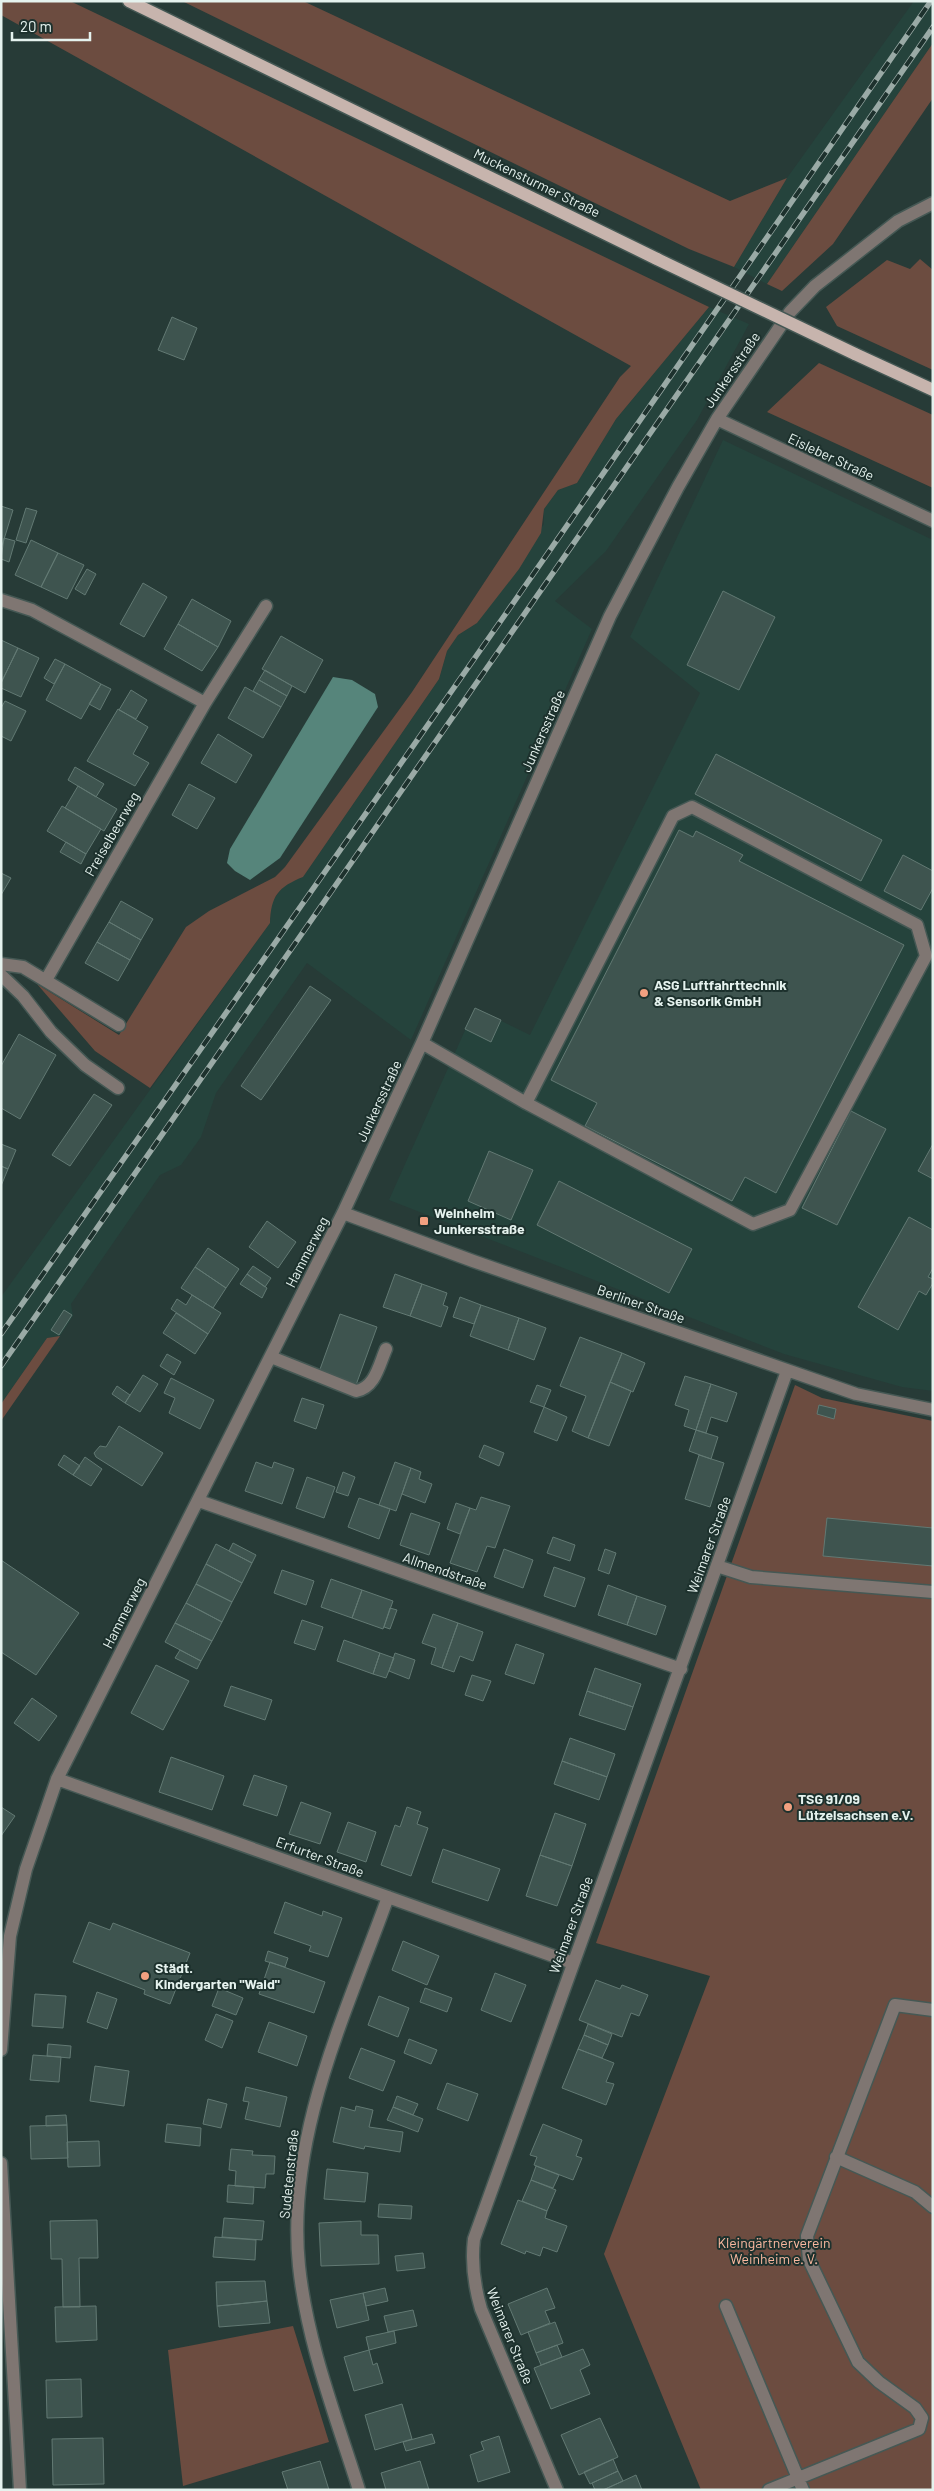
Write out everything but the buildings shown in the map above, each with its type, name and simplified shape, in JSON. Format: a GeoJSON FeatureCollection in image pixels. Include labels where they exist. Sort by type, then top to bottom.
{"type":"FeatureCollection","features":[{"type":"Feature","properties":{"kind":"main road","name":"Muckensturmer Straße"},"geometry":{"type":"LineString","coordinates":[[129,1],[657,259],[933,390]]}},
{"type":"Feature","properties":{"kind":"street","name":"Junkersstraße"},"geometry":{"type":"LineString","coordinates":[[343,1213],[422,1043],[610,616],[678,487],[717,419],[790,312],[815,286],[898,221],[933,202]]}},
{"type":"Feature","properties":{"kind":"street","name":"Eisleber Straße"},"geometry":{"type":"LineString","coordinates":[[717,419],[933,521]]}},
{"type":"Feature","properties":{"kind":"street"},"geometry":{"type":"LineString","coordinates":[[1,600],[32,610],[205,703]]}},
{"type":"Feature","properties":{"kind":"street","name":"Preiselbeerweg"},"geometry":{"type":"LineString","coordinates":[[46,980],[205,703],[266,606]]}},
{"type":"Feature","properties":{"kind":"street"},"geometry":{"type":"LineString","coordinates":[[422,1043],[526,1103],[753,1224],[790,1210],[926,956],[917,925],[692,807],[673,816],[526,1103]]}},
{"type":"Feature","properties":{"kind":"street"},"geometry":{"type":"LineString","coordinates":[[1,964],[23,967],[119,1025]]}},
{"type":"Feature","properties":{"kind":"street"},"geometry":{"type":"LineString","coordinates":[[1,975],[23,996],[51,1032],[78,1058],[118,1088]]}},
{"type":"Feature","properties":{"kind":"street","name":"Hammerweg"},"geometry":{"type":"LineString","coordinates":[[1,2050],[10,1936],[26,1869],[57,1779],[343,1213]]}},
{"type":"Feature","properties":{"kind":"street","name":"Berliner Straße"},"geometry":{"type":"LineString","coordinates":[[343,1213],[787,1371],[856,1394],[933,1410]]}},
{"type":"Feature","properties":{"kind":"street"},"geometry":{"type":"LineString","coordinates":[[271,1357],[356,1391],[365,1389],[372,1382],[386,1348]]}},
{"type":"Feature","properties":{"kind":"street","name":"Weimarer Straße"},"geometry":{"type":"LineString","coordinates":[[557,2490],[481,2309],[474,2286],[472,2260],[474,2239],[787,1371]]}},
{"type":"Feature","properties":{"kind":"street","name":"Allmendstraße"},"geometry":{"type":"LineString","coordinates":[[199,1501],[680,1669]]}},
{"type":"Feature","properties":{"kind":"street"},"geometry":{"type":"LineString","coordinates":[[717,1566],[751,1577],[933,1592]]}},
{"type":"Feature","properties":{"kind":"street","name":"Erfurter Straße"},"geometry":{"type":"LineString","coordinates":[[57,1779],[573,1963]]}},
{"type":"Feature","properties":{"kind":"street","name":"Sudetenstraße"},"geometry":{"type":"LineString","coordinates":[[359,2490],[310,2329],[299,2266],[298,2205],[305,2142],[320,2083],[388,1897]]}},
{"type":"Feature","properties":{"kind":"street"},"geometry":{"type":"LineString","coordinates":[[769,2490],[801,2484],[919,2429],[922,2418],[915,2408],[879,2382],[858,2362],[810,2260],[806,2236],[894,2005],[933,2010]]}},
{"type":"Feature","properties":{"kind":"street"},"geometry":{"type":"LineString","coordinates":[[836,2157],[915,2192],[933,2207]]}},
{"type":"Feature","properties":{"kind":"street"},"geometry":{"type":"LineString","coordinates":[[1,2163],[20,2490]]}},
{"type":"Feature","properties":{"kind":"street"},"geometry":{"type":"LineString","coordinates":[[726,2306],[801,2484]]}},
{"type":"Feature","properties":{"kind":"shaded area"},"geometry":{"type":"Polygon","coordinates":[[[914,1],[933,1],[933,43],[767,284],[734,267],[787,178],[914,1]]]}},
{"type":"Feature","properties":{"kind":"shaded area"},"geometry":{"type":"Polygon","coordinates":[[[709,307],[749,324],[697,420],[606,551],[555,601],[592,629],[411,1040],[307,963],[216,1093],[201,1137],[181,1165],[160,1175],[71,1304],[73,1316],[60,1336],[47,1338],[1,1404],[1,1297],[270,923],[271,903],[285,884],[303,877],[439,679],[447,651],[458,635],[477,623],[544,524],[544,509],[558,490],[577,483],[616,419],[709,307]]]}},
{"type":"Feature","properties":{"kind":"shaded area"},"geometry":{"type":"Polygon","coordinates":[[[723,440],[933,540],[933,1391],[902,1387],[784,1354],[389,1200],[475,1008],[530,1035],[700,693],[630,637],[723,440]]]}},
{"type":"Feature","properties":{"kind":"shaded area"},"geometry":{"type":"Polygon","coordinates":[[[333,677],[352,680],[375,694],[378,707],[280,858],[250,880],[235,871],[227,863],[230,849],[333,677]]]}},
{"type":"Feature","properties":{"kind":"green space"},"geometry":{"type":"Polygon","coordinates":[[[1,1],[70,1],[709,307],[616,419],[577,483],[558,490],[544,509],[541,533],[519,569],[477,623],[458,635],[447,651],[439,679],[303,877],[287,885],[274,899],[270,923],[150,1088],[95,1051],[37,984],[119,1035],[186,927],[209,911],[275,877],[285,867],[412,692],[620,377],[631,366],[1,15],[1,1]]]}},
{"type":"Feature","properties":{"kind":"green space"},"geometry":{"type":"Polygon","coordinates":[[[182,1],[303,1],[730,201],[787,178],[734,267],[689,249],[182,1]]]}},
{"type":"Feature","properties":{"kind":"green space"},"geometry":{"type":"Polygon","coordinates":[[[933,43],[933,98],[833,244],[782,291],[767,284],[933,43]]]}},
{"type":"Feature","properties":{"kind":"green space"},"geometry":{"type":"Polygon","coordinates":[[[920,259],[933,270],[933,370],[837,326],[826,307],[887,260],[910,269],[920,259]]]}},
{"type":"Feature","properties":{"kind":"green space"},"geometry":{"type":"Polygon","coordinates":[[[819,363],[933,415],[933,488],[767,412],[819,363]]]}},
{"type":"Feature","properties":{"kind":"green space"},"geometry":{"type":"Polygon","coordinates":[[[60,1336],[1,1421],[1,1404],[47,1338],[60,1336]]]}},
{"type":"Feature","properties":{"kind":"green space","name":"Kleingärtnerverein Weinheim e. V."},"geometry":{"type":"Polygon","coordinates":[[[795,1385],[822,1398],[933,1421],[933,2490],[701,2490],[604,2254],[710,1976],[596,1943],[795,1385]]]}},
{"type":"Feature","properties":{"kind":"green space"},"geometry":{"type":"Polygon","coordinates":[[[293,2326],[329,2442],[183,2486],[168,2350],[293,2326]]]}},
{"type":"Feature","properties":{"kind":"railway"},"geometry":{"type":"LineString","coordinates":[[1,1334],[507,612],[931,1]]}},
{"type":"Feature","properties":{"kind":"railway"},"geometry":{"type":"LineString","coordinates":[[1,1366],[933,27]]}},
{"type":"Feature","properties":{"kind":"place","name":"ASG Luftfahrttechnik & Sensorik GmbH"},"geometry":{"type":"Point","coordinates":[644,993]}},
{"type":"Feature","properties":{"kind":"place","name":"Weinheim Junkersstraße"},"geometry":{"type":"Point","coordinates":[424,1221]}},
{"type":"Feature","properties":{"kind":"place","name":"TSG 91/09 Lützelsachsen e.V."},"geometry":{"type":"Point","coordinates":[788,1807]}},
{"type":"Feature","properties":{"kind":"place","name":"Städt. Kindergarten \"Waid\""},"geometry":{"type":"Point","coordinates":[145,1976]}}]}
